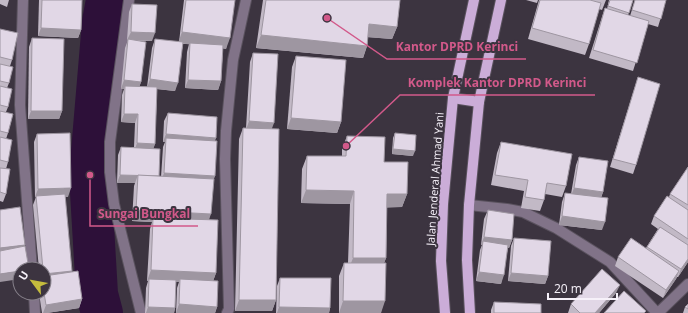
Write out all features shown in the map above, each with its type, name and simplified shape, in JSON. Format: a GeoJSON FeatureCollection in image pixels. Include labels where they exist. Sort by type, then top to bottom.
{"type":"FeatureCollection","features":[{"type":"Feature","properties":{"kind":"main road","name":"Jalan Jenderal Ahmad Yani"},"geometry":{"type":"LineString","coordinates":[[445,313],[441,261],[443,204],[453,98],[474,0]]}},
{"type":"Feature","properties":{"kind":"main road"},"geometry":{"type":"LineString","coordinates":[[470,313],[467,260],[469,205],[479,102],[500,0]]}},
{"type":"Feature","properties":{"kind":"main road"},"geometry":{"type":"LineString","coordinates":[[453,98],[479,102]]}},
{"type":"Feature","properties":{"kind":"street"},"geometry":{"type":"LineString","coordinates":[[23,0],[20,105],[31,261]]}},
{"type":"Feature","properties":{"kind":"street"},"geometry":{"type":"LineString","coordinates":[[129,0],[110,142],[110,172],[114,204],[141,313]]}},
{"type":"Feature","properties":{"kind":"street"},"geometry":{"type":"LineString","coordinates":[[227,313],[229,309],[225,159],[226,131],[233,60],[246,0]]}},
{"type":"Feature","properties":{"kind":"street"},"geometry":{"type":"LineString","coordinates":[[469,205],[524,212],[556,228],[610,262],[658,313],[688,284]]}},
{"type":"Feature","properties":{"kind":"street"},"geometry":{"type":"LineString","coordinates":[[34,301],[35,313]]}},
{"type":"Feature","properties":{"kind":"building"},"geometry":{"type":"Polygon","coordinates":[[[42,0],[82,0],[81,30],[41,28],[42,0]]]}},
{"type":"Feature","properties":{"kind":"building"},"geometry":{"type":"Polygon","coordinates":[[[186,0],[235,0],[230,38],[182,32],[186,0]]]}},
{"type":"Feature","properties":{"kind":"building"},"geometry":{"type":"Polygon","coordinates":[[[266,0],[400,0],[397,27],[369,24],[367,46],[261,35],[266,0]]]}},
{"type":"Feature","properties":{"kind":"building"},"geometry":{"type":"Polygon","coordinates":[[[540,0],[590,0],[601,3],[589,44],[532,28],[540,0]]]}},
{"type":"Feature","properties":{"kind":"building"},"geometry":{"type":"Polygon","coordinates":[[[610,0],[633,0],[629,13],[608,6],[610,0]]]}},
{"type":"Feature","properties":{"kind":"building"},"geometry":{"type":"Polygon","coordinates":[[[635,0],[666,0],[661,19],[632,10],[635,0]]]}},
{"type":"Feature","properties":{"kind":"building"},"geometry":{"type":"Polygon","coordinates":[[[132,4],[157,5],[155,33],[131,32],[132,4]]]}},
{"type":"Feature","properties":{"kind":"building"},"geometry":{"type":"Polygon","coordinates":[[[605,8],[649,21],[637,63],[593,50],[605,8]]]}},
{"type":"Feature","properties":{"kind":"building"},"geometry":{"type":"Polygon","coordinates":[[[0,29],[18,33],[12,60],[0,57],[0,29]]]}},
{"type":"Feature","properties":{"kind":"building"},"geometry":{"type":"Polygon","coordinates":[[[32,38],[64,39],[62,111],[31,111],[32,38]]]}},
{"type":"Feature","properties":{"kind":"building"},"geometry":{"type":"Polygon","coordinates":[[[128,39],[146,42],[141,82],[124,80],[128,39]]]}},
{"type":"Feature","properties":{"kind":"building"},"geometry":{"type":"Polygon","coordinates":[[[155,39],[183,42],[178,83],[150,79],[155,39]]]}},
{"type":"Feature","properties":{"kind":"building"},"geometry":{"type":"Polygon","coordinates":[[[190,43],[223,45],[221,81],[188,80],[190,43]]]}},
{"type":"Feature","properties":{"kind":"building"},"geometry":{"type":"Polygon","coordinates":[[[253,53],[278,54],[274,123],[249,121],[253,53]]]}},
{"type":"Feature","properties":{"kind":"building"},"geometry":{"type":"Polygon","coordinates":[[[296,56],[346,60],[341,122],[291,118],[296,56]]]}},
{"type":"Feature","properties":{"kind":"building"},"geometry":{"type":"Polygon","coordinates":[[[0,64],[13,67],[9,83],[0,81],[0,64]]]}},
{"type":"Feature","properties":{"kind":"building"},"geometry":{"type":"Polygon","coordinates":[[[638,77],[660,84],[636,165],[613,159],[638,77]]]}},
{"type":"Feature","properties":{"kind":"building"},"geometry":{"type":"Polygon","coordinates":[[[0,86],[12,89],[8,107],[0,105],[0,86]]]}},
{"type":"Feature","properties":{"kind":"building"},"geometry":{"type":"Polygon","coordinates":[[[125,86],[157,87],[155,144],[137,143],[138,114],[124,114],[125,86]]]}},
{"type":"Feature","properties":{"kind":"building"},"geometry":{"type":"Polygon","coordinates":[[[0,111],[13,114],[8,133],[0,131],[0,111]]]}},
{"type":"Feature","properties":{"kind":"building"},"geometry":{"type":"Polygon","coordinates":[[[168,113],[217,117],[216,138],[166,134],[168,113]]]}},
{"type":"Feature","properties":{"kind":"building"},"geometry":{"type":"Polygon","coordinates":[[[243,128],[279,129],[276,300],[239,300],[243,128]]]}},
{"type":"Feature","properties":{"kind":"building"},"geometry":{"type":"Polygon","coordinates":[[[70,133],[71,188],[38,189],[37,134],[70,133]]]}},
{"type":"Feature","properties":{"kind":"building"},"geometry":{"type":"Polygon","coordinates":[[[395,133],[416,135],[415,151],[393,149],[395,133]]]}},
{"type":"Feature","properties":{"kind":"building"},"geometry":{"type":"Polygon","coordinates":[[[347,136],[385,137],[384,162],[408,162],[407,194],[387,194],[386,258],[353,258],[354,191],[306,190],[307,156],[346,156],[347,136]]]}},
{"type":"Feature","properties":{"kind":"building"},"geometry":{"type":"Polygon","coordinates":[[[0,137],[12,140],[8,162],[0,160],[0,137]]]}},
{"type":"Feature","properties":{"kind":"building"},"geometry":{"type":"Polygon","coordinates":[[[166,138],[217,141],[215,176],[164,173],[166,138]]]}},
{"type":"Feature","properties":{"kind":"building"},"geometry":{"type":"Polygon","coordinates":[[[501,142],[572,154],[566,186],[547,183],[544,200],[525,197],[528,180],[495,175],[501,142]]]}},
{"type":"Feature","properties":{"kind":"building"},"geometry":{"type":"Polygon","coordinates":[[[121,147],[160,149],[159,176],[120,175],[121,147]]]}},
{"type":"Feature","properties":{"kind":"building"},"geometry":{"type":"Polygon","coordinates":[[[579,157],[608,161],[603,192],[574,188],[579,157]]]}},
{"type":"Feature","properties":{"kind":"building"},"geometry":{"type":"Polygon","coordinates":[[[688,167],[688,205],[670,194],[688,167]]]}},
{"type":"Feature","properties":{"kind":"building"},"geometry":{"type":"Polygon","coordinates":[[[0,168],[10,169],[6,194],[0,192],[0,168]]]}},
{"type":"Feature","properties":{"kind":"building"},"geometry":{"type":"Polygon","coordinates":[[[138,175],[214,179],[211,214],[136,210],[138,175]]]}},
{"type":"Feature","properties":{"kind":"building"},"geometry":{"type":"Polygon","coordinates":[[[565,193],[608,198],[605,222],[562,216],[565,193]]]}},
{"type":"Feature","properties":{"kind":"building"},"geometry":{"type":"Polygon","coordinates":[[[65,194],[72,271],[52,273],[52,261],[42,261],[36,196],[65,194]]]}},
{"type":"Feature","properties":{"kind":"building"},"geometry":{"type":"Polygon","coordinates":[[[667,196],[688,210],[688,239],[654,216],[667,196]]]}},
{"type":"Feature","properties":{"kind":"building"},"geometry":{"type":"Polygon","coordinates":[[[20,207],[25,245],[0,248],[0,210],[20,207]]]}},
{"type":"Feature","properties":{"kind":"building"},"geometry":{"type":"Polygon","coordinates":[[[488,210],[514,214],[512,240],[484,237],[488,210]]]}},
{"type":"Feature","properties":{"kind":"building"},"geometry":{"type":"Polygon","coordinates":[[[153,218],[218,220],[216,273],[151,270],[153,218]]]}},
{"type":"Feature","properties":{"kind":"building"},"geometry":{"type":"Polygon","coordinates":[[[660,227],[688,245],[688,259],[681,269],[647,247],[660,227]]]}},
{"type":"Feature","properties":{"kind":"building"},"geometry":{"type":"Polygon","coordinates":[[[514,238],[551,241],[548,276],[511,273],[514,238]]]}},
{"type":"Feature","properties":{"kind":"building"},"geometry":{"type":"Polygon","coordinates":[[[631,238],[679,271],[666,290],[618,257],[631,238]]]}},
{"type":"Feature","properties":{"kind":"building"},"geometry":{"type":"Polygon","coordinates":[[[483,241],[508,245],[504,275],[479,272],[483,241]]]}},
{"type":"Feature","properties":{"kind":"building"},"geometry":{"type":"Polygon","coordinates":[[[25,246],[28,261],[12,261],[12,272],[0,274],[0,251],[25,246]]]}},
{"type":"Feature","properties":{"kind":"building"},"geometry":{"type":"Polygon","coordinates":[[[344,263],[386,263],[385,301],[343,301],[344,263]]]}},
{"type":"Feature","properties":{"kind":"building"},"geometry":{"type":"Polygon","coordinates":[[[602,269],[620,285],[595,313],[580,313],[571,304],[602,269]]]}},
{"type":"Feature","properties":{"kind":"building"},"geometry":{"type":"Polygon","coordinates":[[[78,271],[82,299],[46,305],[45,301],[52,301],[52,275],[78,271]]]}},
{"type":"Feature","properties":{"kind":"building"},"geometry":{"type":"Polygon","coordinates":[[[280,278],[331,278],[330,308],[279,307],[280,278]]]}},
{"type":"Feature","properties":{"kind":"building"},"geometry":{"type":"Polygon","coordinates":[[[149,279],[176,280],[175,308],[148,307],[149,279]]]}},
{"type":"Feature","properties":{"kind":"building"},"geometry":{"type":"Polygon","coordinates":[[[180,279],[218,281],[217,307],[179,304],[180,279]]]}},
{"type":"Feature","properties":{"kind":"building"},"geometry":{"type":"Polygon","coordinates":[[[624,291],[646,311],[644,313],[604,313],[624,291]]]}},
{"type":"Feature","properties":{"kind":"building"},"geometry":{"type":"Polygon","coordinates":[[[494,302],[541,304],[541,313],[494,313],[494,302]]]}},
{"type":"Feature","properties":{"kind":"waterway"},"geometry":{"type":"LineString","coordinates":[[102,313],[97,294],[90,175],[103,22],[107,0]]}},
{"type":"Feature","properties":{"kind":"place","name":"Kantor DPRD Kerinci"},"geometry":{"type":"Point","coordinates":[327,18]}},
{"type":"Feature","properties":{"kind":"place","name":"Komplek Kantor DPRD Kerinci"},"geometry":{"type":"Point","coordinates":[346,146]}},
{"type":"Feature","properties":{"kind":"place","name":"Sungai Bungkal"},"geometry":{"type":"Point","coordinates":[90,175]}}]}
